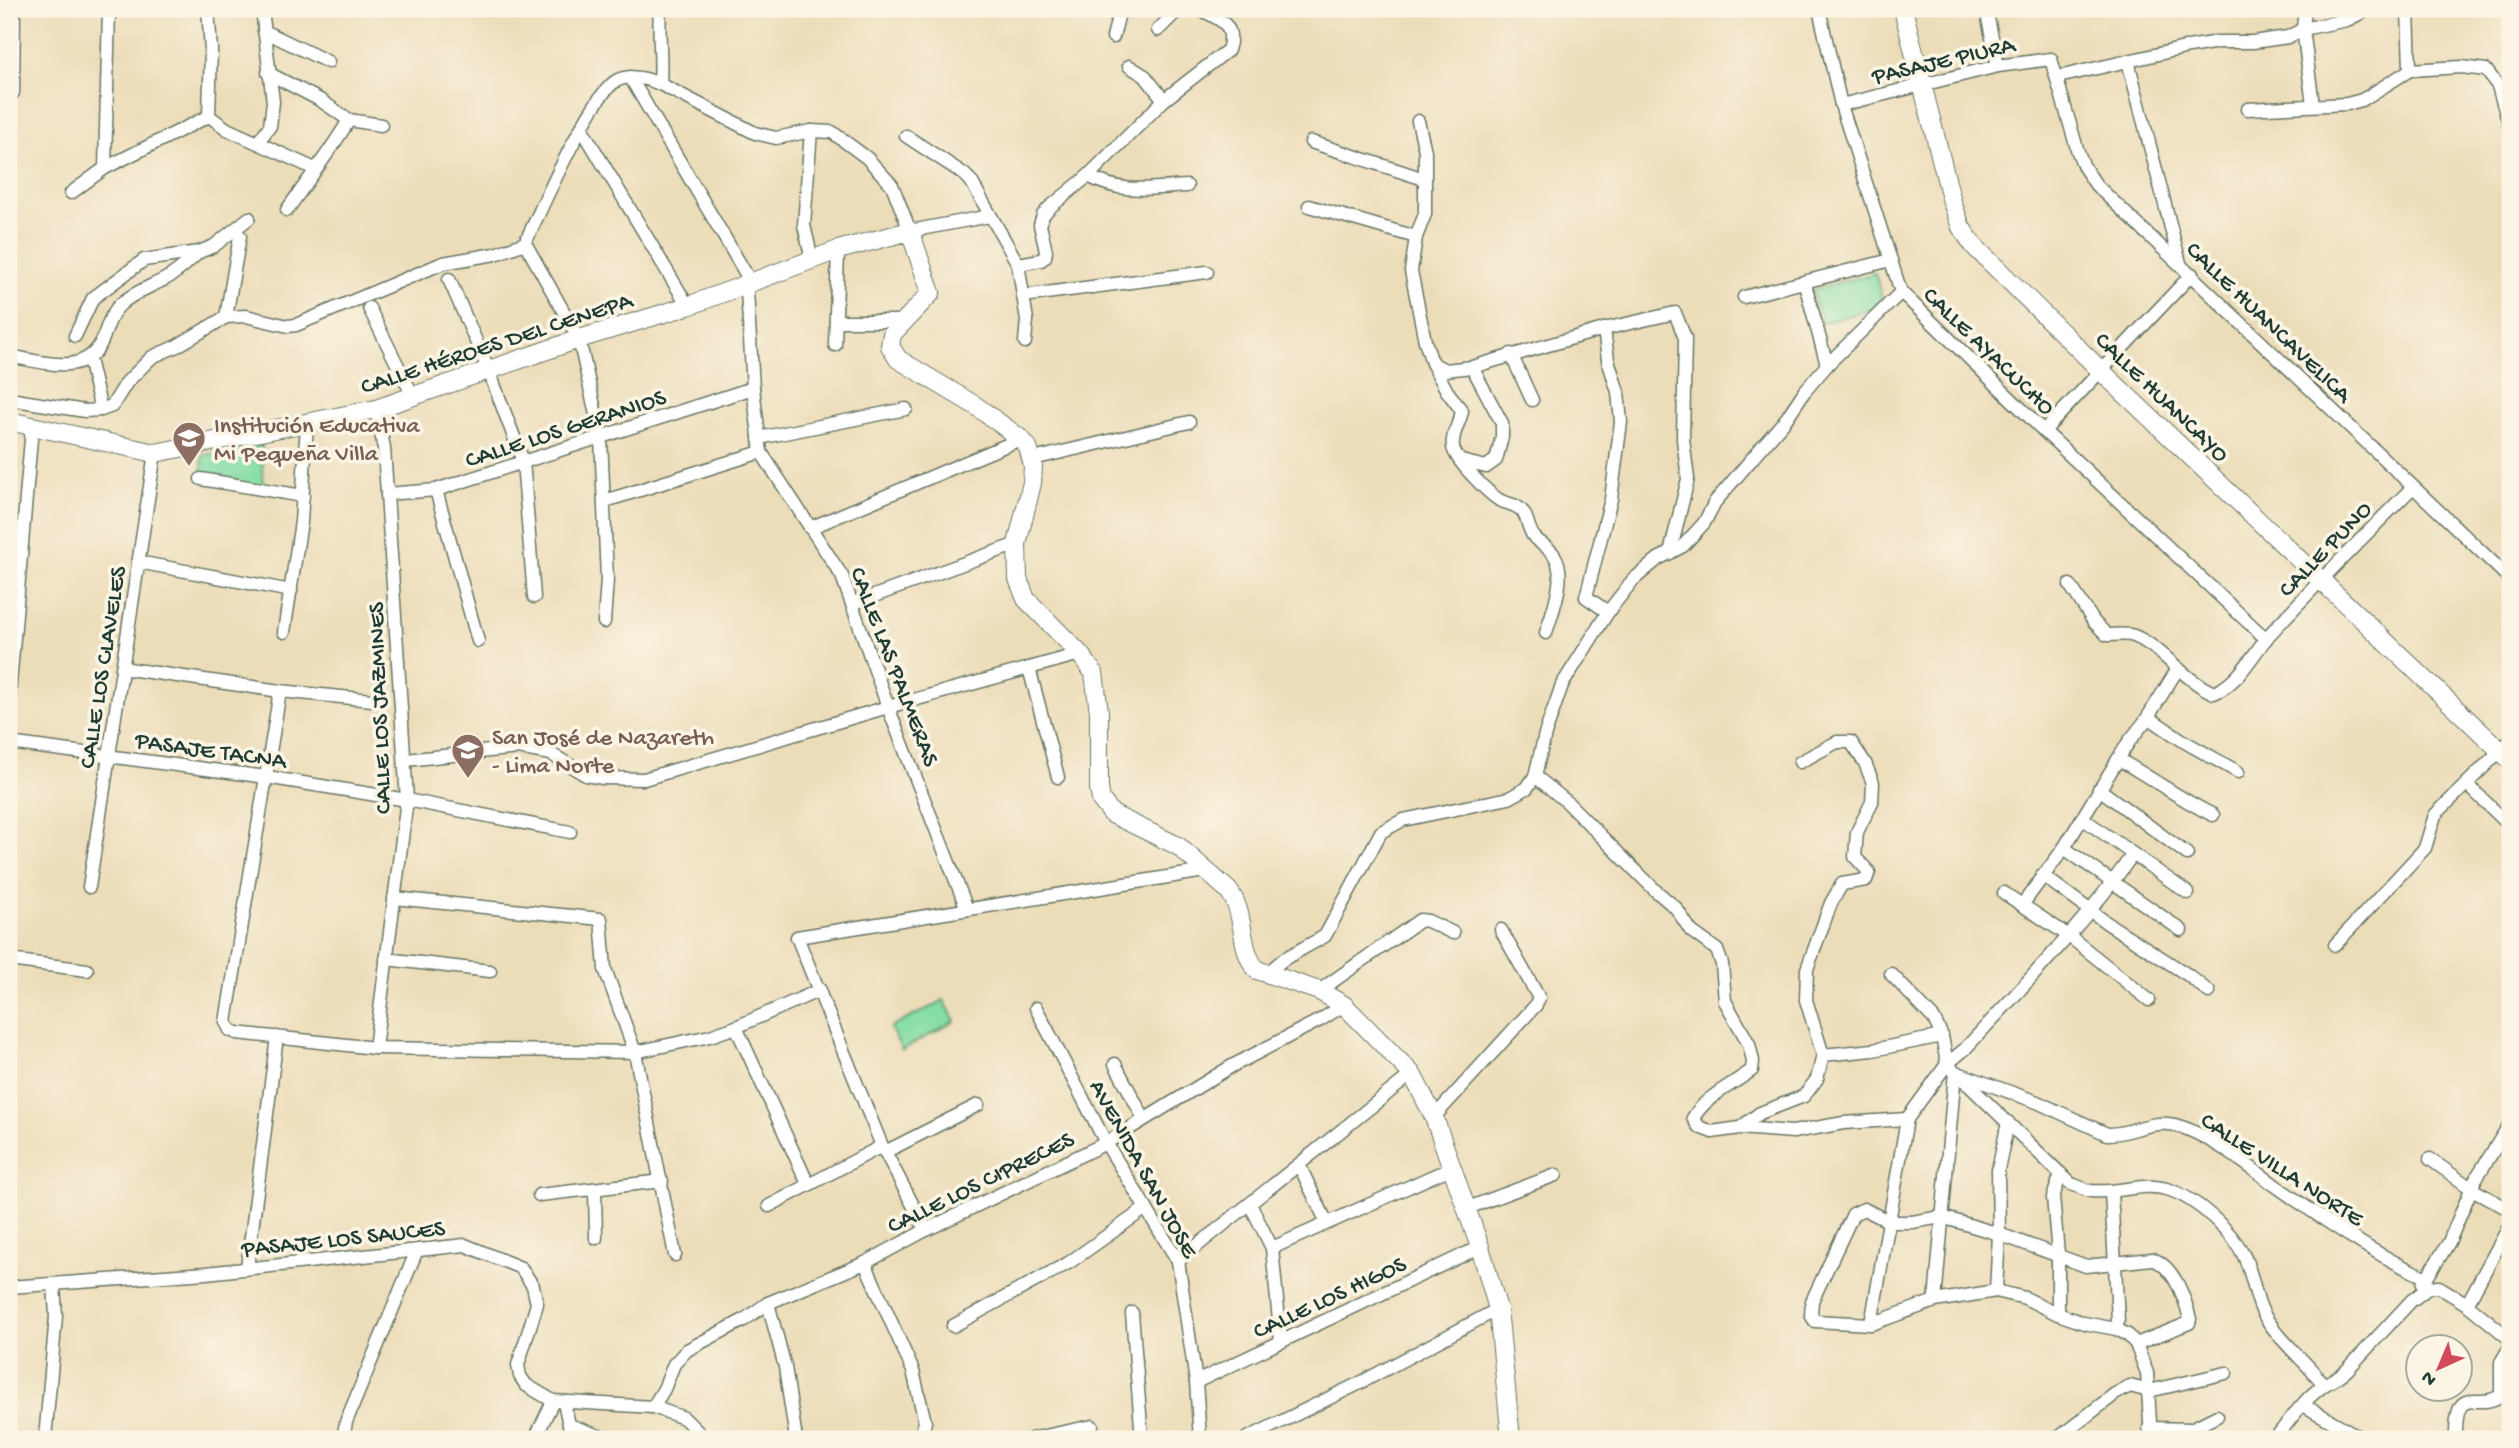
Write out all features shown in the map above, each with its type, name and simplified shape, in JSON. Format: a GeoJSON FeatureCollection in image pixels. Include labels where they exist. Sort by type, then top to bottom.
{"type":"FeatureCollection","features":[{"type":"Feature","properties":{"kind":"street"},"geometry":{"type":"LineString","coordinates":[[13,93],[14,9]]}},
{"type":"Feature","properties":{"kind":"street"},"geometry":{"type":"LineString","coordinates":[[105,168],[109,9]]}},
{"type":"Feature","properties":{"kind":"street"},"geometry":{"type":"LineString","coordinates":[[208,9],[211,50],[209,116]]}},
{"type":"Feature","properties":{"kind":"street"},"geometry":{"type":"LineString","coordinates":[[258,142],[270,126],[273,102],[262,9]]}},
{"type":"Feature","properties":{"kind":"street"},"geometry":{"type":"LineString","coordinates":[[660,9],[660,84]]}},
{"type":"Feature","properties":{"kind":"street"},"geometry":{"type":"LineString","coordinates":[[1112,37],[1120,9]]}},
{"type":"Feature","properties":{"kind":"street"},"geometry":{"type":"LineString","coordinates":[[1158,30],[1179,9]]}},
{"type":"Feature","properties":{"kind":"street"},"geometry":{"type":"LineString","coordinates":[[1018,264],[1045,257],[1040,225],[1043,215],[1088,176],[1164,100],[1228,50],[1230,39],[1225,23],[1198,9]]}},
{"type":"Feature","properties":{"kind":"street","name":"CALLE AYACUCHO"},"geometry":{"type":"LineString","coordinates":[[1819,9],[1841,104],[1901,292],[2043,431],[2266,639]]}},
{"type":"Feature","properties":{"kind":"street","name":"CALLE HUANCAYO"},"geometry":{"type":"LineString","coordinates":[[1903,9],[1949,194],[1965,234],[1974,246],[2100,370],[2507,751]]}},
{"type":"Feature","properties":{"kind":"street"},"geometry":{"type":"LineString","coordinates":[[1986,9],[1998,66]]}},
{"type":"Feature","properties":{"kind":"street"},"geometry":{"type":"LineString","coordinates":[[2305,9],[2303,29],[2313,105]]}},
{"type":"Feature","properties":{"kind":"street"},"geometry":{"type":"LineString","coordinates":[[2058,77],[2189,47],[2288,37],[2303,29],[2347,20],[2369,9]]}},
{"type":"Feature","properties":{"kind":"street"},"geometry":{"type":"LineString","coordinates":[[2409,9],[2410,70]]}},
{"type":"Feature","properties":{"kind":"street"},"geometry":{"type":"LineString","coordinates":[[2505,9],[2510,11]]}},
{"type":"Feature","properties":{"kind":"street"},"geometry":{"type":"LineString","coordinates":[[264,31],[328,62]]}},
{"type":"Feature","properties":{"kind":"street","name":"PASAJE PIURA"},"geometry":{"type":"LineString","coordinates":[[1841,104],[1998,66],[2049,58],[2053,61]]}},
{"type":"Feature","properties":{"kind":"street","name":"CALLE HUANCAVELICA"},"geometry":{"type":"LineString","coordinates":[[2053,61],[2078,152],[2101,191],[2192,274],[2510,579]]}},
{"type":"Feature","properties":{"kind":"street"},"geometry":{"type":"LineString","coordinates":[[2128,61],[2180,263]]}},
{"type":"Feature","properties":{"kind":"street"},"geometry":{"type":"LineString","coordinates":[[1129,66],[1145,76],[1164,100]]}},
{"type":"Feature","properties":{"kind":"street"},"geometry":{"type":"LineString","coordinates":[[2248,108],[2347,104],[2362,100],[2410,70],[2461,66],[2486,70],[2498,86],[2510,127]]}},
{"type":"Feature","properties":{"kind":"street"},"geometry":{"type":"LineString","coordinates":[[268,73],[320,100],[349,120],[382,125]]}},
{"type":"Feature","properties":{"kind":"street"},"geometry":{"type":"LineString","coordinates":[[9,400],[85,411],[101,410],[112,405],[127,382],[152,357],[177,346],[226,317],[246,316],[288,326],[296,325],[443,263],[495,254],[524,243],[603,91],[618,80],[630,77],[647,78],[755,133],[776,138],[811,131],[832,132],[867,158],[892,185],[931,293],[892,334],[889,342],[894,355],[976,406],[1021,439],[1033,459],[1032,483],[1017,544],[1018,579],[1026,599],[1080,654],[1094,673],[1099,712],[1101,800],[1118,818],[1178,846],[1235,898],[1252,964],[1266,974],[1284,977],[1319,991],[1344,1005],[1412,1074],[1434,1117],[1480,1247],[1498,1309],[1511,1439]]}},
{"type":"Feature","properties":{"kind":"street","name":"CALLE LAS PALMERAS"},"geometry":{"type":"LineString","coordinates":[[630,77],[746,274],[753,388],[761,452],[842,576],[888,707],[967,909]]}},
{"type":"Feature","properties":{"kind":"street"},"geometry":{"type":"LineString","coordinates":[[71,193],[105,168],[209,116]]}},
{"type":"Feature","properties":{"kind":"street"},"geometry":{"type":"LineString","coordinates":[[209,116],[228,129],[315,169]]}},
{"type":"Feature","properties":{"kind":"street"},"geometry":{"type":"LineString","coordinates":[[287,210],[315,169],[326,159],[349,120]]}},
{"type":"Feature","properties":{"kind":"street"},"geometry":{"type":"LineString","coordinates":[[1418,121],[1425,151],[1425,214],[1416,237],[1411,271],[1425,341],[1432,363],[1447,391],[1462,411],[1454,434],[1453,449],[1461,461],[1499,499],[1516,506],[1524,513],[1535,538],[1552,551],[1558,562],[1560,575],[1546,633]]}},
{"type":"Feature","properties":{"kind":"street"},"geometry":{"type":"LineString","coordinates":[[582,129],[688,306]]}},
{"type":"Feature","properties":{"kind":"street"},"geometry":{"type":"LineString","coordinates":[[811,131],[804,225],[812,260]]}},
{"type":"Feature","properties":{"kind":"street"},"geometry":{"type":"LineString","coordinates":[[906,136],[968,176],[1018,264],[1027,320],[1025,342]]}},
{"type":"Feature","properties":{"kind":"street"},"geometry":{"type":"LineString","coordinates":[[1311,142],[1424,179]]}},
{"type":"Feature","properties":{"kind":"street"},"geometry":{"type":"LineString","coordinates":[[1088,176],[1102,184],[1123,190],[1187,186]]}},
{"type":"Feature","properties":{"kind":"street"},"geometry":{"type":"LineString","coordinates":[[1309,206],[1416,237]]}},
{"type":"Feature","properties":{"kind":"street","name":"CALLE HÉROES DEL CENEPA"},"geometry":{"type":"LineString","coordinates":[[9,421],[155,453],[376,409],[688,306],[838,250],[910,230],[990,216]]}},
{"type":"Feature","properties":{"kind":"street"},"geometry":{"type":"LineString","coordinates":[[75,336],[93,298],[144,260],[199,252],[214,246],[249,218]]}},
{"type":"Feature","properties":{"kind":"street"},"geometry":{"type":"LineString","coordinates":[[226,317],[240,236]]}},
{"type":"Feature","properties":{"kind":"street"},"geometry":{"type":"LineString","coordinates":[[524,243],[579,340],[601,437],[607,579],[604,622]]}},
{"type":"Feature","properties":{"kind":"street"},"geometry":{"type":"LineString","coordinates":[[835,345],[838,250]]}},
{"type":"Feature","properties":{"kind":"street"},"geometry":{"type":"LineString","coordinates":[[9,356],[73,365],[89,359],[100,345],[120,304],[142,288],[167,279],[199,252]]}},
{"type":"Feature","properties":{"kind":"street"},"geometry":{"type":"LineString","coordinates":[[1744,298],[1891,260]]}},
{"type":"Feature","properties":{"kind":"street"},"geometry":{"type":"LineString","coordinates":[[1023,296],[1207,272]]}},
{"type":"Feature","properties":{"kind":"street"},"geometry":{"type":"LineString","coordinates":[[2043,431],[2192,274]]}},
{"type":"Feature","properties":{"kind":"street"},"geometry":{"type":"LineString","coordinates":[[449,279],[489,371],[523,461],[534,597]]}},
{"type":"Feature","properties":{"kind":"street"},"geometry":{"type":"LineString","coordinates":[[1805,284],[1827,365]]}},
{"type":"Feature","properties":{"kind":"street"},"geometry":{"type":"LineString","coordinates":[[1266,974],[1284,959],[1325,936],[1381,832],[1404,820],[1509,798],[1527,788],[1535,776],[1545,734],[1562,685],[1608,612],[1633,580],[1658,559],[1683,546],[1704,523],[1714,502],[1786,419],[1827,365],[1901,292]]}},
{"type":"Feature","properties":{"kind":"street"},"geometry":{"type":"LineString","coordinates":[[369,308],[413,396]]}},
{"type":"Feature","properties":{"kind":"street"},"geometry":{"type":"LineString","coordinates":[[1432,363],[1444,370],[1472,367],[1604,329],[1675,313],[1685,338],[1683,439],[1688,479],[1671,553]]}},
{"type":"Feature","properties":{"kind":"street"},"geometry":{"type":"LineString","coordinates":[[836,321],[903,321]]}},
{"type":"Feature","properties":{"kind":"street"},"geometry":{"type":"LineString","coordinates":[[1604,329],[1608,360],[1618,392],[1621,422],[1611,499],[1586,597],[1608,612]]}},
{"type":"Feature","properties":{"kind":"street"},"geometry":{"type":"LineString","coordinates":[[1511,354],[1532,400]]}},
{"type":"Feature","properties":{"kind":"street"},"geometry":{"type":"LineString","coordinates":[[89,359],[101,410]]}},
{"type":"Feature","properties":{"kind":"street"},"geometry":{"type":"LineString","coordinates":[[1461,461],[1486,467],[1496,460],[1502,437],[1502,423],[1472,367]]}},
{"type":"Feature","properties":{"kind":"street","name":"CALLE LOS GERANIOS"},"geometry":{"type":"LineString","coordinates":[[387,494],[436,490],[753,388]]}},
{"type":"Feature","properties":{"kind":"street","name":"CALLE LOS JAZMINES"},"geometry":{"type":"LineString","coordinates":[[375,1048],[407,800],[384,448],[376,409]]}},
{"type":"Feature","properties":{"kind":"street"},"geometry":{"type":"LineString","coordinates":[[759,438],[906,409]]}},
{"type":"Feature","properties":{"kind":"street"},"geometry":{"type":"LineString","coordinates":[[1033,459],[1189,422]]}},
{"type":"Feature","properties":{"kind":"street"},"geometry":{"type":"LineString","coordinates":[[284,632],[301,522],[307,423]]}},
{"type":"Feature","properties":{"kind":"street"},"geometry":{"type":"LineString","coordinates":[[9,696],[32,428]]}},
{"type":"Feature","properties":{"kind":"street"},"geometry":{"type":"LineString","coordinates":[[810,528],[1021,439]]}},
{"type":"Feature","properties":{"kind":"street"},"geometry":{"type":"LineString","coordinates":[[605,501],[761,452]]}},
{"type":"Feature","properties":{"kind":"street","name":"CALLE LOS CLAVELES"},"geometry":{"type":"LineString","coordinates":[[89,887],[155,453]]}},
{"type":"Feature","properties":{"kind":"street"},"geometry":{"type":"LineString","coordinates":[[201,479],[303,496]]}},
{"type":"Feature","properties":{"kind":"street","name":"CALLE PUNO"},"geometry":{"type":"LineString","coordinates":[[2178,670],[2200,687],[2214,693],[2227,688],[2266,639],[2321,579],[2413,487]]}},
{"type":"Feature","properties":{"kind":"street"},"geometry":{"type":"LineString","coordinates":[[436,490],[478,641]]}},
{"type":"Feature","properties":{"kind":"street"},"geometry":{"type":"LineString","coordinates":[[852,604],[1017,544]]}},
{"type":"Feature","properties":{"kind":"street"},"geometry":{"type":"LineString","coordinates":[[138,562],[291,591]]}},
{"type":"Feature","properties":{"kind":"street"},"geometry":{"type":"LineString","coordinates":[[2022,905],[2064,848],[2118,759],[2178,670],[2158,651],[2132,635],[2107,635],[2094,622],[2070,585]]}},
{"type":"Feature","properties":{"kind":"street"},"geometry":{"type":"LineString","coordinates":[[406,760],[518,748],[551,754],[586,775],[644,779],[1080,654]]}},
{"type":"Feature","properties":{"kind":"street"},"geometry":{"type":"LineString","coordinates":[[122,668],[281,691],[372,700]]}},
{"type":"Feature","properties":{"kind":"street"},"geometry":{"type":"LineString","coordinates":[[1029,668],[1058,777]]}},
{"type":"Feature","properties":{"kind":"street"},"geometry":{"type":"LineString","coordinates":[[281,691],[226,1022],[230,1030],[237,1033],[375,1048],[635,1052],[709,1036],[736,1027],[820,990]]}},
{"type":"Feature","properties":{"kind":"street"},"geometry":{"type":"LineString","coordinates":[[2148,717],[2238,772]]}},
{"type":"Feature","properties":{"kind":"street"},"geometry":{"type":"LineString","coordinates":[[1740,1128],[1760,1112],[1804,1096],[1817,1079],[1823,1055],[1806,1000],[1807,969],[1831,903],[1842,884],[1866,880],[1869,872],[1855,857],[1857,832],[1872,802],[1873,783],[1865,763],[1851,742],[1837,742],[1800,762]]}},
{"type":"Feature","properties":{"kind":"street","name":"PASAJE TACNA"},"geometry":{"type":"LineString","coordinates":[[9,743],[266,777],[407,800],[570,832]]}},
{"type":"Feature","properties":{"kind":"street"},"geometry":{"type":"LineString","coordinates":[[2335,945],[2425,848],[2435,815],[2507,751]]}},
{"type":"Feature","properties":{"kind":"street"},"geometry":{"type":"LineString","coordinates":[[2118,759],[2213,815]]}},
{"type":"Feature","properties":{"kind":"street"},"geometry":{"type":"LineString","coordinates":[[1535,776],[1567,802],[1648,884],[1676,908],[1691,931],[1717,950],[1722,964],[1725,1001],[1749,1044],[1753,1061],[1752,1070],[1700,1106],[1693,1118],[1699,1127],[1712,1132],[1740,1128],[1793,1132],[1844,1123],[1907,1119]]}},
{"type":"Feature","properties":{"kind":"street"},"geometry":{"type":"LineString","coordinates":[[2467,784],[2510,826]]}},
{"type":"Feature","properties":{"kind":"street"},"geometry":{"type":"LineString","coordinates":[[2099,789],[2187,854]]}},
{"type":"Feature","properties":{"kind":"street"},"geometry":{"type":"LineString","coordinates":[[2082,818],[2188,893]]}},
{"type":"Feature","properties":{"kind":"street"},"geometry":{"type":"LineString","coordinates":[[2064,848],[2181,930]]}},
{"type":"Feature","properties":{"kind":"street"},"geometry":{"type":"LineString","coordinates":[[1871,1324],[1907,1119],[1965,1049],[2069,936],[2133,854]]}},
{"type":"Feature","properties":{"kind":"street"},"geometry":{"type":"LineString","coordinates":[[926,1230],[884,1149],[797,936],[1205,871]]}},
{"type":"Feature","properties":{"kind":"street"},"geometry":{"type":"LineString","coordinates":[[2042,875],[2209,992]]}},
{"type":"Feature","properties":{"kind":"street"},"geometry":{"type":"LineString","coordinates":[[2004,893],[2069,936],[2148,999]]}},
{"type":"Feature","properties":{"kind":"street"},"geometry":{"type":"LineString","coordinates":[[394,898],[600,919],[605,969],[635,1052],[675,1255]]}},
{"type":"Feature","properties":{"kind":"street"},"geometry":{"type":"LineString","coordinates":[[1319,991],[1420,920],[1452,933]]}},
{"type":"Feature","properties":{"kind":"street"},"geometry":{"type":"LineString","coordinates":[[1434,1117],[1536,1005],[1539,998],[1502,930]]}},
{"type":"Feature","properties":{"kind":"street"},"geometry":{"type":"LineString","coordinates":[[386,958],[490,971]]}},
{"type":"Feature","properties":{"kind":"street"},"geometry":{"type":"LineString","coordinates":[[9,960],[88,970]]}},
{"type":"Feature","properties":{"kind":"street"},"geometry":{"type":"LineString","coordinates":[[1891,974],[1934,1019],[1951,1068],[1934,1301]]}},
{"type":"Feature","properties":{"kind":"street","name":"CALLE LOS CIPRECES"},"geometry":{"type":"LineString","coordinates":[[653,1407],[674,1364],[687,1350],[744,1320],[768,1303],[865,1263],[926,1230],[1105,1143],[1232,1066],[1322,1020],[1344,1005]]}},
{"type":"Feature","properties":{"kind":"street","name":"AVENIDA SAN JOSE"},"geometry":{"type":"LineString","coordinates":[[1036,1008],[1105,1143],[1178,1261],[1196,1382],[1200,1439]]}},
{"type":"Feature","properties":{"kind":"street"},"geometry":{"type":"LineString","coordinates":[[736,1027],[808,1184]]}},
{"type":"Feature","properties":{"kind":"street"},"geometry":{"type":"LineString","coordinates":[[1823,1055],[1873,1050],[1942,1036]]}},
{"type":"Feature","properties":{"kind":"street"},"geometry":{"type":"LineString","coordinates":[[247,1268],[276,1037]]}},
{"type":"Feature","properties":{"kind":"street"},"geometry":{"type":"LineString","coordinates":[[1115,1064],[1144,1119]]}},
{"type":"Feature","properties":{"kind":"street"},"geometry":{"type":"LineString","coordinates":[[1951,1068],[2071,1184],[2089,1191],[2111,1191],[2149,1185],[2163,1187],[2180,1193],[2206,1211],[2244,1255],[2266,1319],[2280,1337],[2313,1369],[2324,1385]]}},
{"type":"Feature","properties":{"kind":"street","name":"CALLE VILLA NORTE"},"geometry":{"type":"LineString","coordinates":[[1951,1068],[2037,1102],[2107,1134],[2116,1135],[2142,1126],[2176,1125],[2237,1158],[2361,1243],[2427,1278]]}},
{"type":"Feature","properties":{"kind":"street"},"geometry":{"type":"LineString","coordinates":[[1178,1261],[1412,1074]]}},
{"type":"Feature","properties":{"kind":"street"},"geometry":{"type":"LineString","coordinates":[[769,1206],[808,1184],[978,1105]]}},
{"type":"Feature","properties":{"kind":"street"},"geometry":{"type":"LineString","coordinates":[[1996,1291],[1998,1170],[2008,1122]]}},
{"type":"Feature","properties":{"kind":"street"},"geometry":{"type":"LineString","coordinates":[[2274,1439],[2303,1405],[2324,1385],[2337,1380],[2411,1301],[2449,1242],[2474,1180],[2510,1124]]}},
{"type":"Feature","properties":{"kind":"street"},"geometry":{"type":"LineString","coordinates":[[2430,1159],[2472,1189],[2510,1210]]}},
{"type":"Feature","properties":{"kind":"street"},"geometry":{"type":"LineString","coordinates":[[1298,1165],[1328,1223]]}},
{"type":"Feature","properties":{"kind":"street"},"geometry":{"type":"LineString","coordinates":[[1272,1248],[1451,1168]]}},
{"type":"Feature","properties":{"kind":"street"},"geometry":{"type":"LineString","coordinates":[[2057,1314],[2059,1254],[2053,1197],[2061,1174]]}},
{"type":"Feature","properties":{"kind":"street"},"geometry":{"type":"LineString","coordinates":[[1465,1209],[1556,1175]]}},
{"type":"Feature","properties":{"kind":"street"},"geometry":{"type":"LineString","coordinates":[[539,1195],[662,1181]]}},
{"type":"Feature","properties":{"kind":"street"},"geometry":{"type":"LineString","coordinates":[[595,1189],[596,1238]]}},
{"type":"Feature","properties":{"kind":"street"},"geometry":{"type":"LineString","coordinates":[[2111,1191],[2118,1321],[2116,1329]]}},
{"type":"Feature","properties":{"kind":"street"},"geometry":{"type":"LineString","coordinates":[[1250,1204],[1272,1248],[1281,1342]]}},
{"type":"Feature","properties":{"kind":"street"},"geometry":{"type":"LineString","coordinates":[[953,1326],[1070,1262],[1146,1208]]}},
{"type":"Feature","properties":{"kind":"street"},"geometry":{"type":"LineString","coordinates":[[2136,1345],[2189,1323],[2189,1315],[2179,1287],[2161,1262],[2152,1259],[2086,1266],[2059,1254],[1942,1217],[1912,1222],[1890,1222],[1864,1209],[1853,1214],[1812,1301],[1811,1315],[1815,1321],[1871,1324],[1934,1301],[1996,1291],[2025,1298],[2057,1314],[2116,1329],[2128,1335],[2136,1345],[2147,1373],[2150,1434],[2191,1429],[2217,1416]]}},
{"type":"Feature","properties":{"kind":"street"},"geometry":{"type":"LineString","coordinates":[[2468,1304],[2510,1225]]}},
{"type":"Feature","properties":{"kind":"street","name":"PASAJE LOS SAUCES"},"geometry":{"type":"LineString","coordinates":[[9,1287],[247,1268],[465,1245],[521,1268],[533,1286],[537,1304],[518,1365],[520,1376],[526,1385],[559,1401]]}},
{"type":"Feature","properties":{"kind":"street","name":"CALLE LOS HIGOS"},"geometry":{"type":"LineString","coordinates":[[1196,1382],[1480,1247]]}},
{"type":"Feature","properties":{"kind":"street"},"geometry":{"type":"LineString","coordinates":[[343,1439],[346,1422],[417,1250]]}},
{"type":"Feature","properties":{"kind":"street"},"geometry":{"type":"LineString","coordinates":[[865,1263],[913,1371],[925,1422],[920,1439]]}},
{"type":"Feature","properties":{"kind":"street"},"geometry":{"type":"LineString","coordinates":[[45,1439],[56,1316],[54,1284]]}},
{"type":"Feature","properties":{"kind":"street"},"geometry":{"type":"LineString","coordinates":[[2411,1301],[2428,1288],[2439,1287],[2468,1304],[2510,1339]]}},
{"type":"Feature","properties":{"kind":"street"},"geometry":{"type":"LineString","coordinates":[[768,1303],[785,1367],[796,1439]]}},
{"type":"Feature","properties":{"kind":"street"},"geometry":{"type":"LineString","coordinates":[[1246,1439],[1360,1383],[1498,1309]]}},
{"type":"Feature","properties":{"kind":"street"},"geometry":{"type":"LineString","coordinates":[[1132,1313],[1142,1439]]}},
{"type":"Feature","properties":{"kind":"street"},"geometry":{"type":"LineString","coordinates":[[2456,1439],[2457,1413],[2462,1406],[2471,1400],[2495,1399],[2501,1395],[2501,1362],[2510,1347]]}},
{"type":"Feature","properties":{"kind":"street"},"geometry":{"type":"LineString","coordinates":[[2057,1439],[2115,1394],[2130,1386],[2149,1391],[2226,1373]]}},
{"type":"Feature","properties":{"kind":"street"},"geometry":{"type":"LineString","coordinates":[[559,1401],[653,1407],[684,1418],[705,1439]]}},
{"type":"Feature","properties":{"kind":"street"},"geometry":{"type":"LineString","coordinates":[[535,1439],[559,1401]]}},
{"type":"Feature","properties":{"kind":"street"},"geometry":{"type":"LineString","coordinates":[[559,1401],[573,1428],[607,1439]]}},
{"type":"Feature","properties":{"kind":"street"},"geometry":{"type":"LineString","coordinates":[[2303,1405],[2363,1439]]}},
{"type":"Feature","properties":{"kind":"street"},"geometry":{"type":"LineString","coordinates":[[1031,1439],[1092,1426]]}},
{"type":"Feature","properties":{"kind":"green space"},"geometry":{"type":"Polygon","coordinates":[[[1875,273],[1884,306],[1822,323],[1812,290],[1875,273]]]}},
{"type":"Feature","properties":{"kind":"green space"},"geometry":{"type":"Polygon","coordinates":[[[262,445],[263,489],[201,479],[203,455],[262,445]]]}},
{"type":"Feature","properties":{"kind":"green space"},"geometry":{"type":"Polygon","coordinates":[[[944,1000],[955,1021],[902,1050],[890,1028],[944,1000]]]}},
{"type":"Feature","properties":{"kind":"place","name":"Institución Educativa Mi Pequeña Villa"},"geometry":{"type":"Point","coordinates":[189,468]}},
{"type":"Feature","properties":{"kind":"place","name":"San José de Nazareth - Lima Norte"},"geometry":{"type":"Point","coordinates":[468,780]}}]}
